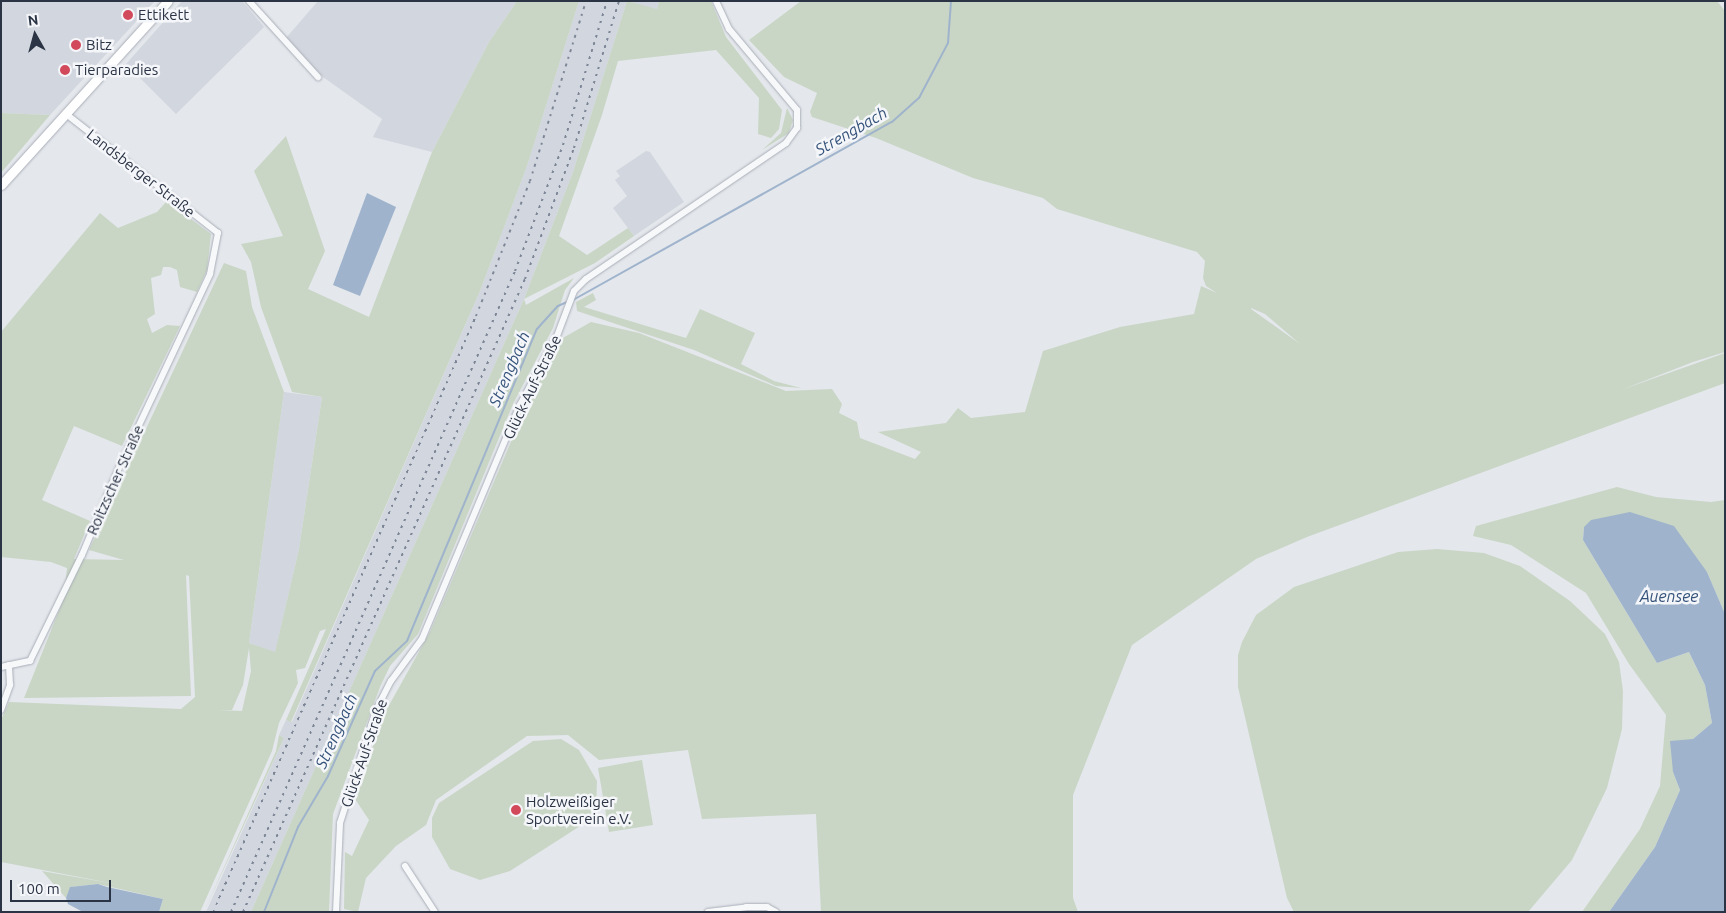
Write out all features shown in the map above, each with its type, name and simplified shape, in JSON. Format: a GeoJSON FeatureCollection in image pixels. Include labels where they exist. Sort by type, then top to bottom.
{"type":"FeatureCollection","features":[{"type":"Feature","properties":{"kind":"main road"},"geometry":{"type":"LineString","coordinates":[[1,185],[168,1]]}},
{"type":"Feature","properties":{"kind":"street"},"geometry":{"type":"LineString","coordinates":[[249,1],[318,77]]}},
{"type":"Feature","properties":{"kind":"street","name":"Glück-Auf-Straße"},"geometry":{"type":"LineString","coordinates":[[336,912],[340,823],[376,710],[391,680],[422,639],[520,405],[569,306],[574,291],[586,279],[786,143],[797,128],[797,110],[729,29],[716,1]]}},
{"type":"Feature","properties":{"kind":"street","name":"Landsberger Straße"},"geometry":{"type":"LineString","coordinates":[[65,113],[218,233]]}},
{"type":"Feature","properties":{"kind":"street","name":"Roitzscher Straße"},"geometry":{"type":"LineString","coordinates":[[9,665],[30,661],[82,555],[117,472],[210,274],[218,233]]}},
{"type":"Feature","properties":{"kind":"street"},"geometry":{"type":"LineString","coordinates":[[1,667],[9,665],[10,685],[1,710]]}},
{"type":"Feature","properties":{"kind":"street"},"geometry":{"type":"LineString","coordinates":[[406,866],[435,912]]}},
{"type":"Feature","properties":{"kind":"street"},"geometry":{"type":"LineString","coordinates":[[708,912],[746,907],[767,908],[776,912]]}},
{"type":"Feature","properties":{"kind":"shaded area"},"geometry":{"type":"Polygon","coordinates":[[[1,1],[155,1],[50,115],[1,113],[1,1]]]}},
{"type":"Feature","properties":{"kind":"shaded area"},"geometry":{"type":"Polygon","coordinates":[[[182,1],[242,1],[264,27],[176,114],[126,64],[182,1]]]}},
{"type":"Feature","properties":{"kind":"shaded area"},"geometry":{"type":"Polygon","coordinates":[[[318,1],[517,1],[489,42],[432,152],[373,137],[382,119],[323,77],[286,38],[318,1]]]}},
{"type":"Feature","properties":{"kind":"shaded area"},"geometry":{"type":"Polygon","coordinates":[[[579,1],[627,1],[573,172],[524,299],[251,912],[206,912],[284,738],[279,735],[286,720],[292,722],[480,291],[527,166],[579,1]]]}},
{"type":"Feature","properties":{"kind":"shaded area"},"geometry":{"type":"Polygon","coordinates":[[[633,1],[659,1],[657,9],[632,5],[633,1]]]}},
{"type":"Feature","properties":{"kind":"shaded area"},"geometry":{"type":"Polygon","coordinates":[[[646,151],[650,152],[684,202],[634,236],[613,208],[627,196],[615,180],[620,176],[616,171],[646,151]]]}},
{"type":"Feature","properties":{"kind":"shaded area"},"geometry":{"type":"Polygon","coordinates":[[[284,392],[322,397],[299,549],[275,653],[249,643],[284,392]]]}},
{"type":"Feature","properties":{"kind":"green space"},"geometry":{"type":"Polygon","coordinates":[[[517,1],[579,1],[527,166],[480,291],[291,722],[286,720],[326,629],[320,631],[305,668],[296,670],[298,683],[279,723],[272,751],[200,912],[159,912],[163,899],[98,884],[71,887],[66,898],[42,871],[121,885],[1,862],[1,720],[9,702],[181,709],[195,697],[189,576],[186,575],[191,696],[24,698],[64,598],[67,568],[51,562],[1,557],[1,332],[100,213],[118,228],[157,212],[167,201],[211,234],[207,270],[197,292],[180,287],[177,270],[170,267],[163,267],[161,275],[151,278],[155,314],[147,319],[152,333],[167,325],[180,326],[122,446],[74,426],[42,500],[90,521],[74,559],[124,560],[89,550],[224,263],[246,271],[252,307],[284,392],[249,643],[275,652],[299,549],[322,397],[292,392],[261,307],[251,262],[241,244],[283,236],[254,171],[286,136],[325,251],[308,289],[369,317],[432,152],[489,42],[517,1]],[[249,648],[243,685],[232,710],[219,710],[242,711],[251,671],[249,648]]]}},
{"type":"Feature","properties":{"kind":"green space"},"geometry":{"type":"Polygon","coordinates":[[[627,1],[657,9],[659,1],[711,1],[726,37],[782,110],[779,129],[771,138],[758,134],[759,98],[716,50],[618,61],[602,115],[559,236],[587,255],[628,228],[634,236],[595,263],[524,299],[573,172],[627,1]]]}},
{"type":"Feature","properties":{"kind":"green space"},"geometry":{"type":"Polygon","coordinates":[[[801,1],[1717,1],[1725,11],[1725,352],[1693,362],[1621,390],[1725,353],[1725,383],[1307,537],[1256,559],[1132,645],[1073,795],[1073,898],[1078,912],[821,912],[816,814],[702,819],[688,750],[599,760],[568,735],[527,736],[436,800],[426,825],[396,846],[366,878],[358,912],[344,909],[345,852],[352,856],[369,820],[355,799],[383,716],[430,632],[536,383],[561,339],[591,322],[639,333],[786,391],[832,389],[842,404],[839,413],[857,422],[860,438],[915,459],[921,452],[878,432],[946,423],[958,408],[971,418],[1025,412],[1043,351],[1120,327],[1194,314],[1201,286],[1217,293],[1206,286],[1203,278],[1205,261],[1197,252],[1057,209],[1043,198],[973,178],[876,138],[812,117],[810,112],[817,93],[784,77],[749,40],[801,1]],[[1251,308],[1300,344],[1265,314],[1251,308]]]}},
{"type":"Feature","properties":{"kind":"green space"},"geometry":{"type":"Polygon","coordinates":[[[787,108],[793,120],[789,133],[762,150],[781,133],[787,108]]]}},
{"type":"Feature","properties":{"kind":"green space"},"geometry":{"type":"Polygon","coordinates":[[[1,113],[50,115],[1,173],[1,113]]]}},
{"type":"Feature","properties":{"kind":"green space"},"geometry":{"type":"Polygon","coordinates":[[[574,278],[565,290],[553,328],[513,404],[418,634],[390,666],[380,687],[333,814],[329,912],[251,912],[524,299],[526,305],[574,278]]]}},
{"type":"Feature","properties":{"kind":"green space"},"geometry":{"type":"Polygon","coordinates":[[[593,293],[596,300],[584,307],[686,338],[700,309],[755,333],[741,364],[774,381],[801,388],[776,386],[694,350],[577,311],[576,302],[593,293]]]}},
{"type":"Feature","properties":{"kind":"green space"},"geometry":{"type":"Polygon","coordinates":[[[1617,487],[1656,497],[1711,502],[1725,500],[1725,614],[1707,572],[1584,527],[1583,540],[1657,663],[1689,652],[1705,685],[1712,723],[1693,739],[1673,772],[1680,790],[1655,847],[1609,912],[1582,912],[1640,829],[1660,786],[1666,715],[1629,664],[1586,593],[1511,545],[1473,536],[1476,526],[1617,487]]]}},
{"type":"Feature","properties":{"kind":"green space"},"geometry":{"type":"Polygon","coordinates":[[[1437,549],[1484,553],[1520,566],[1570,601],[1605,634],[1619,662],[1623,691],[1622,729],[1607,788],[1572,860],[1528,912],[1294,912],[1287,898],[1238,687],[1238,655],[1242,642],[1256,615],[1294,587],[1398,552],[1437,549]]]}},
{"type":"Feature","properties":{"kind":"green space"},"geometry":{"type":"Polygon","coordinates":[[[279,735],[284,738],[204,912],[276,751],[279,735]]]}},
{"type":"Feature","properties":{"kind":"green space"},"geometry":{"type":"Polygon","coordinates":[[[561,739],[579,750],[597,781],[596,808],[588,821],[510,871],[480,880],[450,869],[432,837],[432,818],[439,803],[533,741],[561,739]]]}},
{"type":"Feature","properties":{"kind":"green space"},"geometry":{"type":"Polygon","coordinates":[[[642,760],[653,825],[609,832],[598,768],[642,760]]]}},
{"type":"Feature","properties":{"kind":"water"},"geometry":{"type":"Polygon","coordinates":[[[367,193],[396,207],[360,296],[333,285],[367,193]]]}},
{"type":"Feature","properties":{"kind":"water","name":"Auensee"},"geometry":{"type":"Polygon","coordinates":[[[1630,512],[1674,526],[1707,572],[1725,614],[1725,912],[1609,912],[1655,847],[1680,790],[1673,772],[1670,741],[1693,739],[1712,723],[1705,685],[1689,652],[1657,663],[1583,540],[1584,527],[1591,520],[1630,512]]]}},
{"type":"Feature","properties":{"kind":"water"},"geometry":{"type":"Polygon","coordinates":[[[98,884],[163,899],[159,912],[83,912],[68,904],[66,898],[70,887],[98,884]]]}},
{"type":"Feature","properties":{"kind":"waterway","name":"Strengbach"},"geometry":{"type":"LineString","coordinates":[[573,300],[892,122],[919,98],[948,43],[951,1]]}},
{"type":"Feature","properties":{"kind":"waterway","name":"Strengbach"},"geometry":{"type":"LineString","coordinates":[[264,912],[298,827],[328,776],[375,671],[407,641],[537,329],[558,306],[567,302]]}},
{"type":"Feature","properties":{"kind":"railway"},"geometry":{"type":"LineString","coordinates":[[213,912],[476,316],[530,181],[586,1]]}},
{"type":"Feature","properties":{"kind":"railway"},"geometry":{"type":"LineString","coordinates":[[231,912],[515,271],[563,145],[607,1]]}},
{"type":"Feature","properties":{"kind":"railway"},"geometry":{"type":"LineString","coordinates":[[243,912],[525,279],[574,148],[619,1]]}},
{"type":"Feature","properties":{"kind":"place","name":"Ettikett"},"geometry":{"type":"Point","coordinates":[128,15]}},
{"type":"Feature","properties":{"kind":"place","name":"Bitz"},"geometry":{"type":"Point","coordinates":[76,45]}},
{"type":"Feature","properties":{"kind":"place","name":"Tierparadies"},"geometry":{"type":"Point","coordinates":[65,70]}},
{"type":"Feature","properties":{"kind":"place","name":"Holzweißiger Sportverein e.V."},"geometry":{"type":"Point","coordinates":[516,810]}}]}
